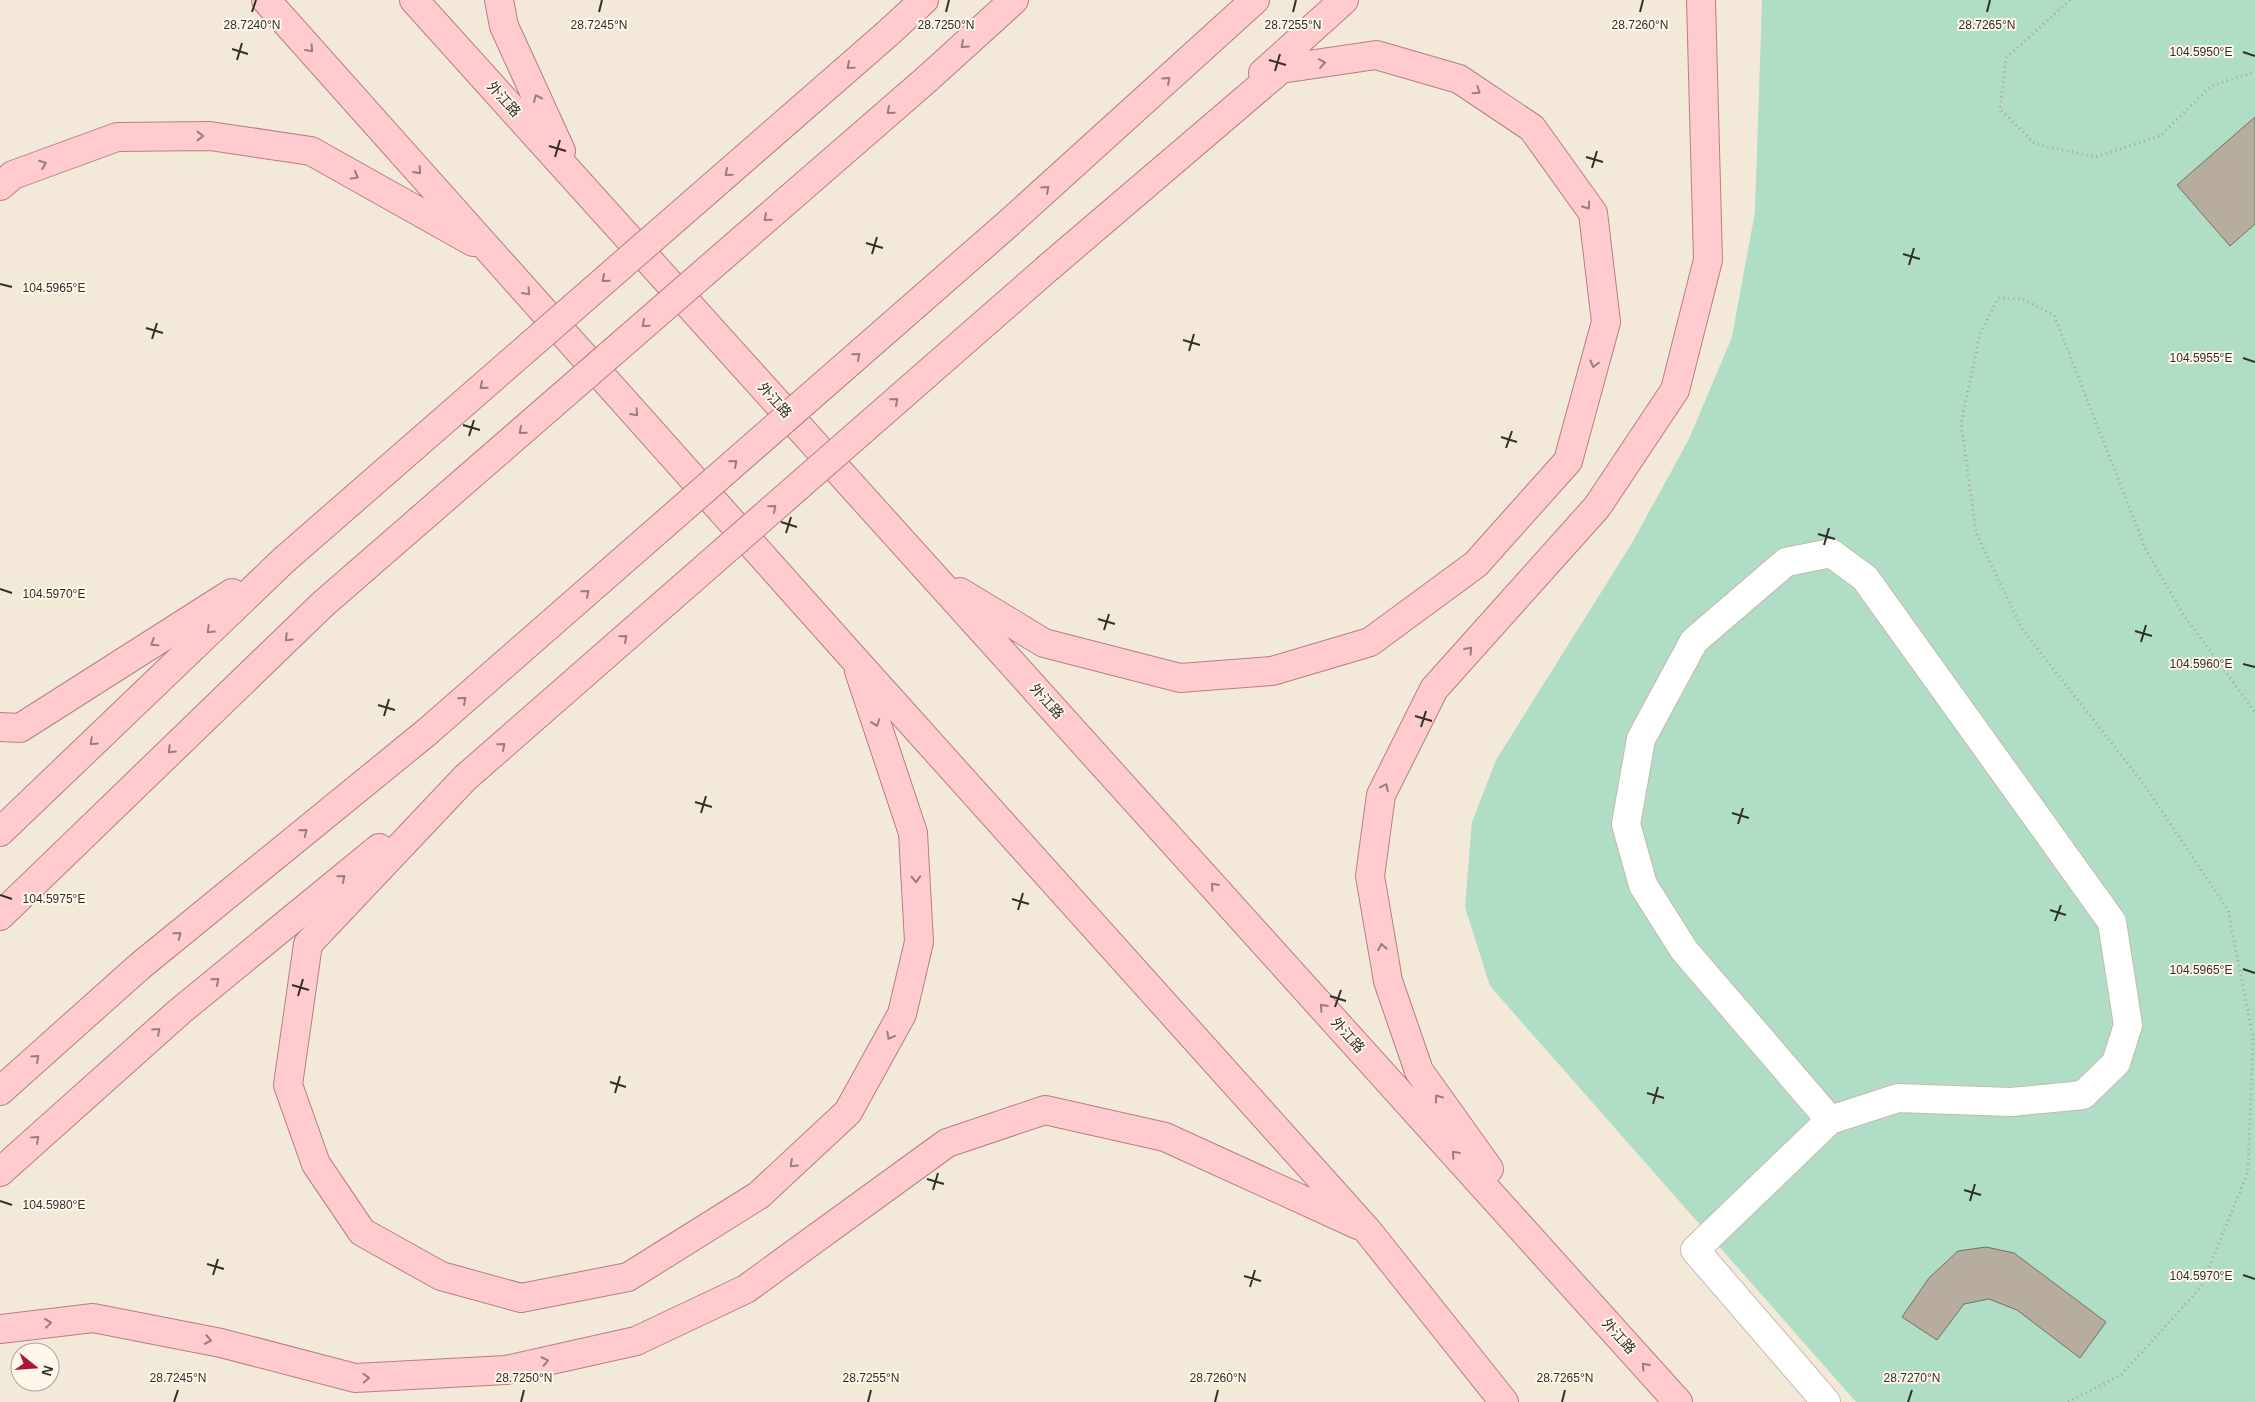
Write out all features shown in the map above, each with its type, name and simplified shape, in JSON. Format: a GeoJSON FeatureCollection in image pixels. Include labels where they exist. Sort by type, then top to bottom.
{"type":"FeatureCollection","features":[{"type":"Feature","properties":{"kind":"main road"},"geometry":{"type":"LineString","coordinates":[[266,0],[1367,1230],[1504,1402]]}},
{"type":"Feature","properties":{"kind":"main road","name":"外江路"},"geometry":{"type":"LineString","coordinates":[[414,0],[1678,1402]]}},
{"type":"Feature","properties":{"kind":"main road"},"geometry":{"type":"LineString","coordinates":[[499,0],[504,26],[572,175]]}},
{"type":"Feature","properties":{"kind":"main road"},"geometry":{"type":"LineString","coordinates":[[0,832],[284,560],[887,34],[923,0]]}},
{"type":"Feature","properties":{"kind":"main road"},"geometry":{"type":"LineString","coordinates":[[0,916],[324,604],[927,79],[1014,0]]}},
{"type":"Feature","properties":{"kind":"main road"},"geometry":{"type":"LineString","coordinates":[[0,1091],[140,966],[426,732],[1010,222],[1255,0]]}},
{"type":"Feature","properties":{"kind":"main road"},"geometry":{"type":"LineString","coordinates":[[1049,267],[1344,0]]}},
{"type":"Feature","properties":{"kind":"main road"},"geometry":{"type":"LineString","coordinates":[[1568,1279],[1418,1071],[1388,981],[1370,876],[1381,794],[1434,689],[1597,507],[1675,390],[1708,260],[1701,0]]}},
{"type":"Feature","properties":{"kind":"main road"},"geometry":{"type":"LineString","coordinates":[[0,1172],[179,1012],[465,778],[1049,267],[1281,69],[1376,55],[1460,79],[1532,128],[1593,213],[1606,322],[1568,461],[1476,564],[1370,642],[1272,671],[1180,678],[1044,642],[935,577]]}},
{"type":"Feature","properties":{"kind":"main road"},"geometry":{"type":"LineString","coordinates":[[0,186],[13,175],[117,136],[210,136],[311,151],[491,252]]}},
{"type":"Feature","properties":{"kind":"main road"},"geometry":{"type":"LineString","coordinates":[[0,727],[20,728],[284,560]]}},
{"type":"Feature","properties":{"kind":"main road"},"geometry":{"type":"LineString","coordinates":[[465,778],[308,944],[288,1086],[316,1164],[362,1232],[441,1276],[522,1298],[628,1277],[759,1195],[848,1112],[902,1014],[920,942],[913,833],[855,660]]}},
{"type":"Feature","properties":{"kind":"main road"},"geometry":{"type":"LineString","coordinates":[[0,1329],[94,1318],[221,1343],[355,1378],[506,1370],[636,1341],[746,1289],[947,1143],[1045,1110],[1165,1137],[1367,1230]]}},
{"type":"Feature","properties":{"kind":"lane"},"geometry":{"type":"LineString","coordinates":[[1826,1402],[1695,1250],[1830,1120],[1898,1098],[2011,1102],[2083,1095],[2116,1063],[2128,1025],[2112,922],[1865,578],[1831,554],[1786,562],[1694,641],[1641,739],[1626,824],[1643,885],[1684,950],[1830,1120]]}},
{"type":"Feature","properties":{"kind":"path"},"geometry":{"type":"LineString","coordinates":[[2070,0],[2006,58],[2000,109],[2035,144],[2095,157],[2160,136],[2211,86],[2255,72]]}},
{"type":"Feature","properties":{"kind":"path"},"geometry":{"type":"LineString","coordinates":[[2068,1402],[2120,1375],[2201,1287],[2248,1172],[2253,1037],[2228,910],[2143,783],[2022,628],[1976,533],[1961,423],[1980,334],[1998,298],[2022,299],[2054,315],[2146,550],[2184,614],[2255,712]]}},
{"type":"Feature","properties":{"kind":"green space"},"geometry":{"type":"Polygon","coordinates":[[[1762,0],[2255,0],[2255,1402],[1856,1402],[1490,986],[1465,907],[1472,822],[1496,760],[1632,543],[1689,439],[1732,337],[1755,212],[1762,0]]]}},
{"type":"Feature","properties":{"kind":"building"},"geometry":{"type":"Polygon","coordinates":[[[2255,117],[2255,224],[2230,246],[2177,185],[2255,117]]]}},
{"type":"Feature","properties":{"kind":"building"},"geometry":{"type":"Polygon","coordinates":[[[1986,1247],[2014,1253],[2106,1322],[2080,1358],[2017,1310],[1989,1299],[1964,1304],[1937,1340],[1902,1317],[1929,1278],[1958,1251],[1986,1247]]]}}]}
